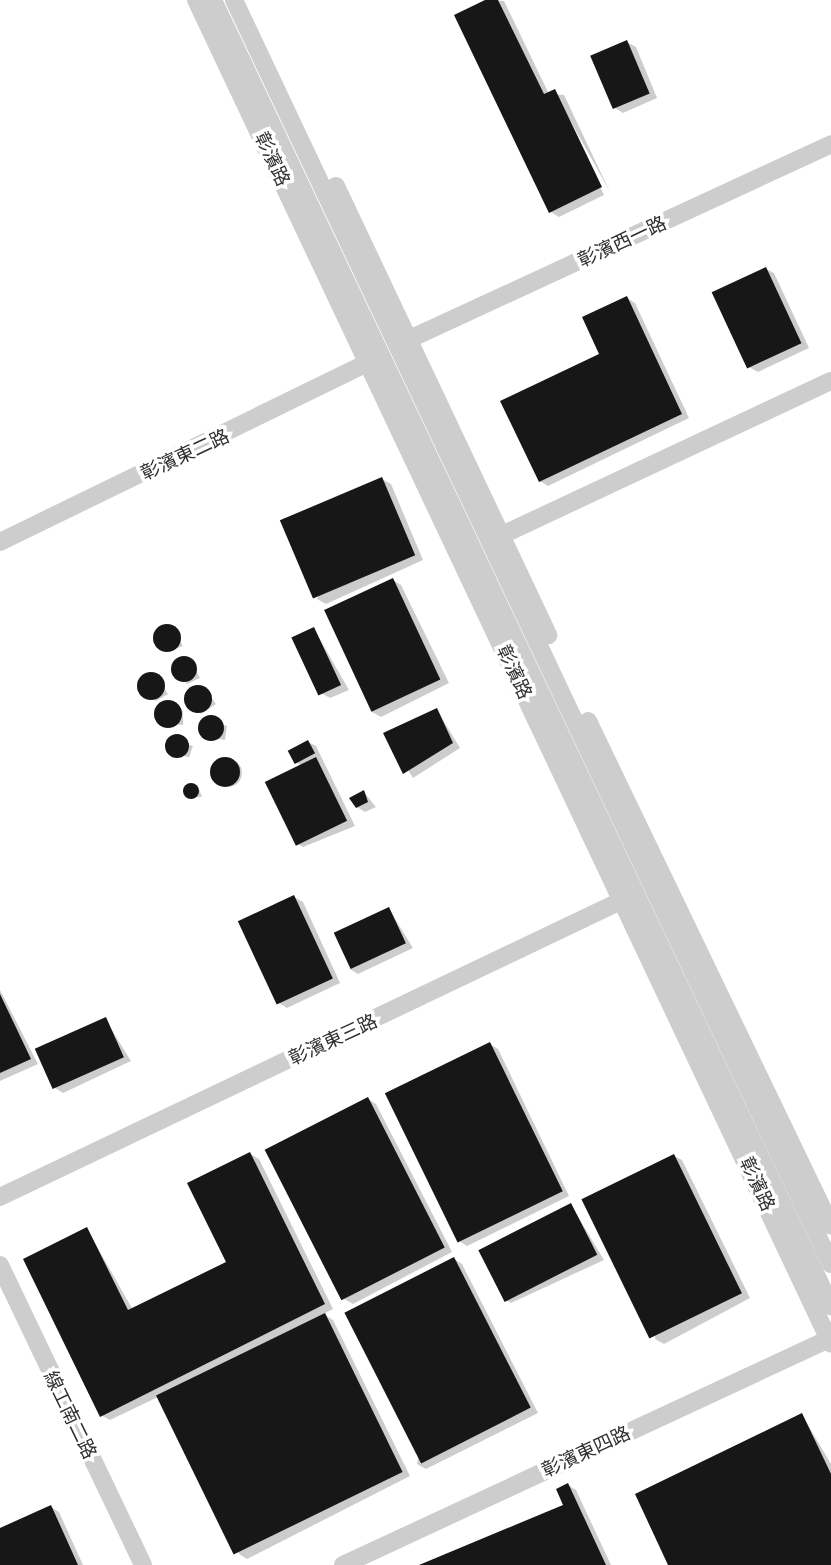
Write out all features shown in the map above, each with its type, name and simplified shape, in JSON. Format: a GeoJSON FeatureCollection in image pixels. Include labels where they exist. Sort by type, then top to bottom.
{"type":"FeatureCollection","features":[{"type":"Feature","properties":{"kind":"street","name":"彰濱路"},"geometry":{"type":"LineString","coordinates":[[196,0],[374,360],[629,898],[830,1341]]}},
{"type":"Feature","properties":{"kind":"street","name":"彰濱路"},"geometry":{"type":"LineString","coordinates":[[213,0],[374,360]]}},
{"type":"Feature","properties":{"kind":"street","name":"彰濱路"},"geometry":{"type":"LineString","coordinates":[[234,0],[502,535],[831,1264]]}},
{"type":"Feature","properties":{"kind":"street","name":"彰濱路"},"geometry":{"type":"LineString","coordinates":[[246,0],[657,882],[831,1226]]}},
{"type":"Feature","properties":{"kind":"street","name":"彰濱西一路"},"geometry":{"type":"LineString","coordinates":[[374,360],[404,341],[831,144]]}},
{"type":"Feature","properties":{"kind":"street","name":"彰濱東二路"},"geometry":{"type":"LineString","coordinates":[[0,542],[374,360]]}},
{"type":"Feature","properties":{"kind":"street"},"geometry":{"type":"LineString","coordinates":[[502,535],[831,381]]}},
{"type":"Feature","properties":{"kind":"street","name":"彰濱東三路"},"geometry":{"type":"LineString","coordinates":[[0,1197],[629,898],[657,882]]}},
{"type":"Feature","properties":{"kind":"street","name":"彰濱路"},"geometry":{"type":"LineString","coordinates":[[629,898],[831,1306]]}},
{"type":"Feature","properties":{"kind":"street","name":"線工南二路"},"geometry":{"type":"LineString","coordinates":[[0,1265],[143,1565]]}},
{"type":"Feature","properties":{"kind":"street","name":"彰濱東四路"},"geometry":{"type":"LineString","coordinates":[[343,1565],[830,1341]]}},
{"type":"Feature","properties":{"kind":"building"},"geometry":{"type":"Polygon","coordinates":[[[485,0],[498,0],[544,94],[555,89],[602,187],[549,213],[454,15],[485,0]]]}},
{"type":"Feature","properties":{"kind":"building"},"geometry":{"type":"Polygon","coordinates":[[[627,40],[650,93],[613,109],[590,56],[627,40]]]}},
{"type":"Feature","properties":{"kind":"building"},"geometry":{"type":"Polygon","coordinates":[[[766,267],[801,343],[747,368],[712,292],[766,267]]]}},
{"type":"Feature","properties":{"kind":"building"},"geometry":{"type":"Polygon","coordinates":[[[627,296],[682,414],[539,482],[500,401],[599,354],[582,317],[627,296]]]}},
{"type":"Feature","properties":{"kind":"building"},"geometry":{"type":"Polygon","coordinates":[[[382,477],[415,555],[313,599],[280,520],[382,477]]]}},
{"type":"Feature","properties":{"kind":"building"},"geometry":{"type":"Polygon","coordinates":[[[393,578],[440,680],[371,712],[324,610],[393,578]]]}},
{"type":"Feature","properties":{"kind":"building"},"geometry":{"type":"Polygon","coordinates":[[[167,624],[177,628],[181,638],[177,648],[167,652],[157,648],[153,638],[157,628],[167,624]]]}},
{"type":"Feature","properties":{"kind":"building"},"geometry":{"type":"Polygon","coordinates":[[[314,627],[341,685],[318,696],[291,638],[314,627]]]}},
{"type":"Feature","properties":{"kind":"building"},"geometry":{"type":"Polygon","coordinates":[[[184,656],[193,660],[197,669],[193,678],[184,682],[175,678],[171,669],[175,660],[184,656]]]}},
{"type":"Feature","properties":{"kind":"building"},"geometry":{"type":"Polygon","coordinates":[[[151,672],[161,676],[165,686],[161,696],[151,700],[141,696],[137,686],[141,676],[151,672]]]}},
{"type":"Feature","properties":{"kind":"building"},"geometry":{"type":"Polygon","coordinates":[[[198,685],[208,689],[212,699],[208,709],[198,713],[188,709],[184,699],[188,689],[198,685]]]}},
{"type":"Feature","properties":{"kind":"building"},"geometry":{"type":"Polygon","coordinates":[[[168,700],[178,704],[182,714],[178,724],[168,728],[158,724],[154,714],[158,704],[168,700]]]}},
{"type":"Feature","properties":{"kind":"building"},"geometry":{"type":"Polygon","coordinates":[[[437,708],[453,743],[403,774],[383,733],[437,708]]]}},
{"type":"Feature","properties":{"kind":"building"},"geometry":{"type":"Polygon","coordinates":[[[211,715],[220,719],[224,728],[220,737],[211,741],[202,737],[198,728],[202,719],[211,715]]]}},
{"type":"Feature","properties":{"kind":"building"},"geometry":{"type":"Polygon","coordinates":[[[177,734],[186,737],[189,746],[186,755],[177,758],[168,755],[165,746],[168,737],[177,734]]]}},
{"type":"Feature","properties":{"kind":"building"},"geometry":{"type":"Polygon","coordinates":[[[308,740],[315,753],[295,764],[288,751],[308,740]]]}},
{"type":"Feature","properties":{"kind":"building"},"geometry":{"type":"Polygon","coordinates":[[[225,757],[231,758],[239,766],[239,778],[231,786],[225,787],[219,786],[211,778],[210,772],[211,766],[219,758],[225,757]]]}},
{"type":"Feature","properties":{"kind":"building"},"geometry":{"type":"Polygon","coordinates":[[[316,757],[347,821],[296,846],[265,782],[316,757]]]}},
{"type":"Feature","properties":{"kind":"building"},"geometry":{"type":"Polygon","coordinates":[[[191,783],[197,785],[197,797],[191,799],[185,797],[183,791],[185,785],[191,783]]]}},
{"type":"Feature","properties":{"kind":"building"},"geometry":{"type":"Polygon","coordinates":[[[364,790],[368,802],[356,808],[349,798],[364,790]]]}},
{"type":"Feature","properties":{"kind":"building"},"geometry":{"type":"Polygon","coordinates":[[[294,895],[333,978],[277,1005],[238,921],[294,895]]]}},
{"type":"Feature","properties":{"kind":"building"},"geometry":{"type":"Polygon","coordinates":[[[389,907],[406,943],[351,969],[334,933],[389,907]]]}},
{"type":"Feature","properties":{"kind":"building"},"geometry":{"type":"Polygon","coordinates":[[[0,994],[31,1059],[0,1073],[0,994]]]}},
{"type":"Feature","properties":{"kind":"building"},"geometry":{"type":"Polygon","coordinates":[[[106,1017],[124,1057],[53,1089],[35,1049],[106,1017]]]}},
{"type":"Feature","properties":{"kind":"building"},"geometry":{"type":"Polygon","coordinates":[[[490,1042],[563,1191],[458,1242],[385,1093],[490,1042]]]}},
{"type":"Feature","properties":{"kind":"building"},"geometry":{"type":"Polygon","coordinates":[[[368,1097],[445,1248],[341,1300],[265,1150],[368,1097]]]}},
{"type":"Feature","properties":{"kind":"building"},"geometry":{"type":"Polygon","coordinates":[[[250,1152],[325,1304],[100,1417],[23,1259],[87,1227],[128,1310],[226,1262],[187,1183],[250,1152]]]}},
{"type":"Feature","properties":{"kind":"building"},"geometry":{"type":"Polygon","coordinates":[[[674,1154],[742,1293],[649,1338],[581,1199],[674,1154]]]}},
{"type":"Feature","properties":{"kind":"building"},"geometry":{"type":"Polygon","coordinates":[[[571,1203],[597,1255],[505,1302],[478,1250],[571,1203]]]}},
{"type":"Feature","properties":{"kind":"building"},"geometry":{"type":"Polygon","coordinates":[[[454,1257],[531,1408],[421,1463],[344,1313],[454,1257]]]}},
{"type":"Feature","properties":{"kind":"building"},"geometry":{"type":"Polygon","coordinates":[[[325,1313],[403,1472],[234,1555],[156,1395],[325,1313]]]}},
{"type":"Feature","properties":{"kind":"building"},"geometry":{"type":"Polygon","coordinates":[[[802,1413],[831,1474],[831,1565],[668,1565],[635,1494],[802,1413]]]}},
{"type":"Feature","properties":{"kind":"building"},"geometry":{"type":"Polygon","coordinates":[[[568,1483],[606,1565],[419,1565],[563,1505],[556,1489],[568,1483]]]}},
{"type":"Feature","properties":{"kind":"building"},"geometry":{"type":"Polygon","coordinates":[[[51,1505],[78,1565],[0,1565],[0,1528],[51,1505]]]}}]}
